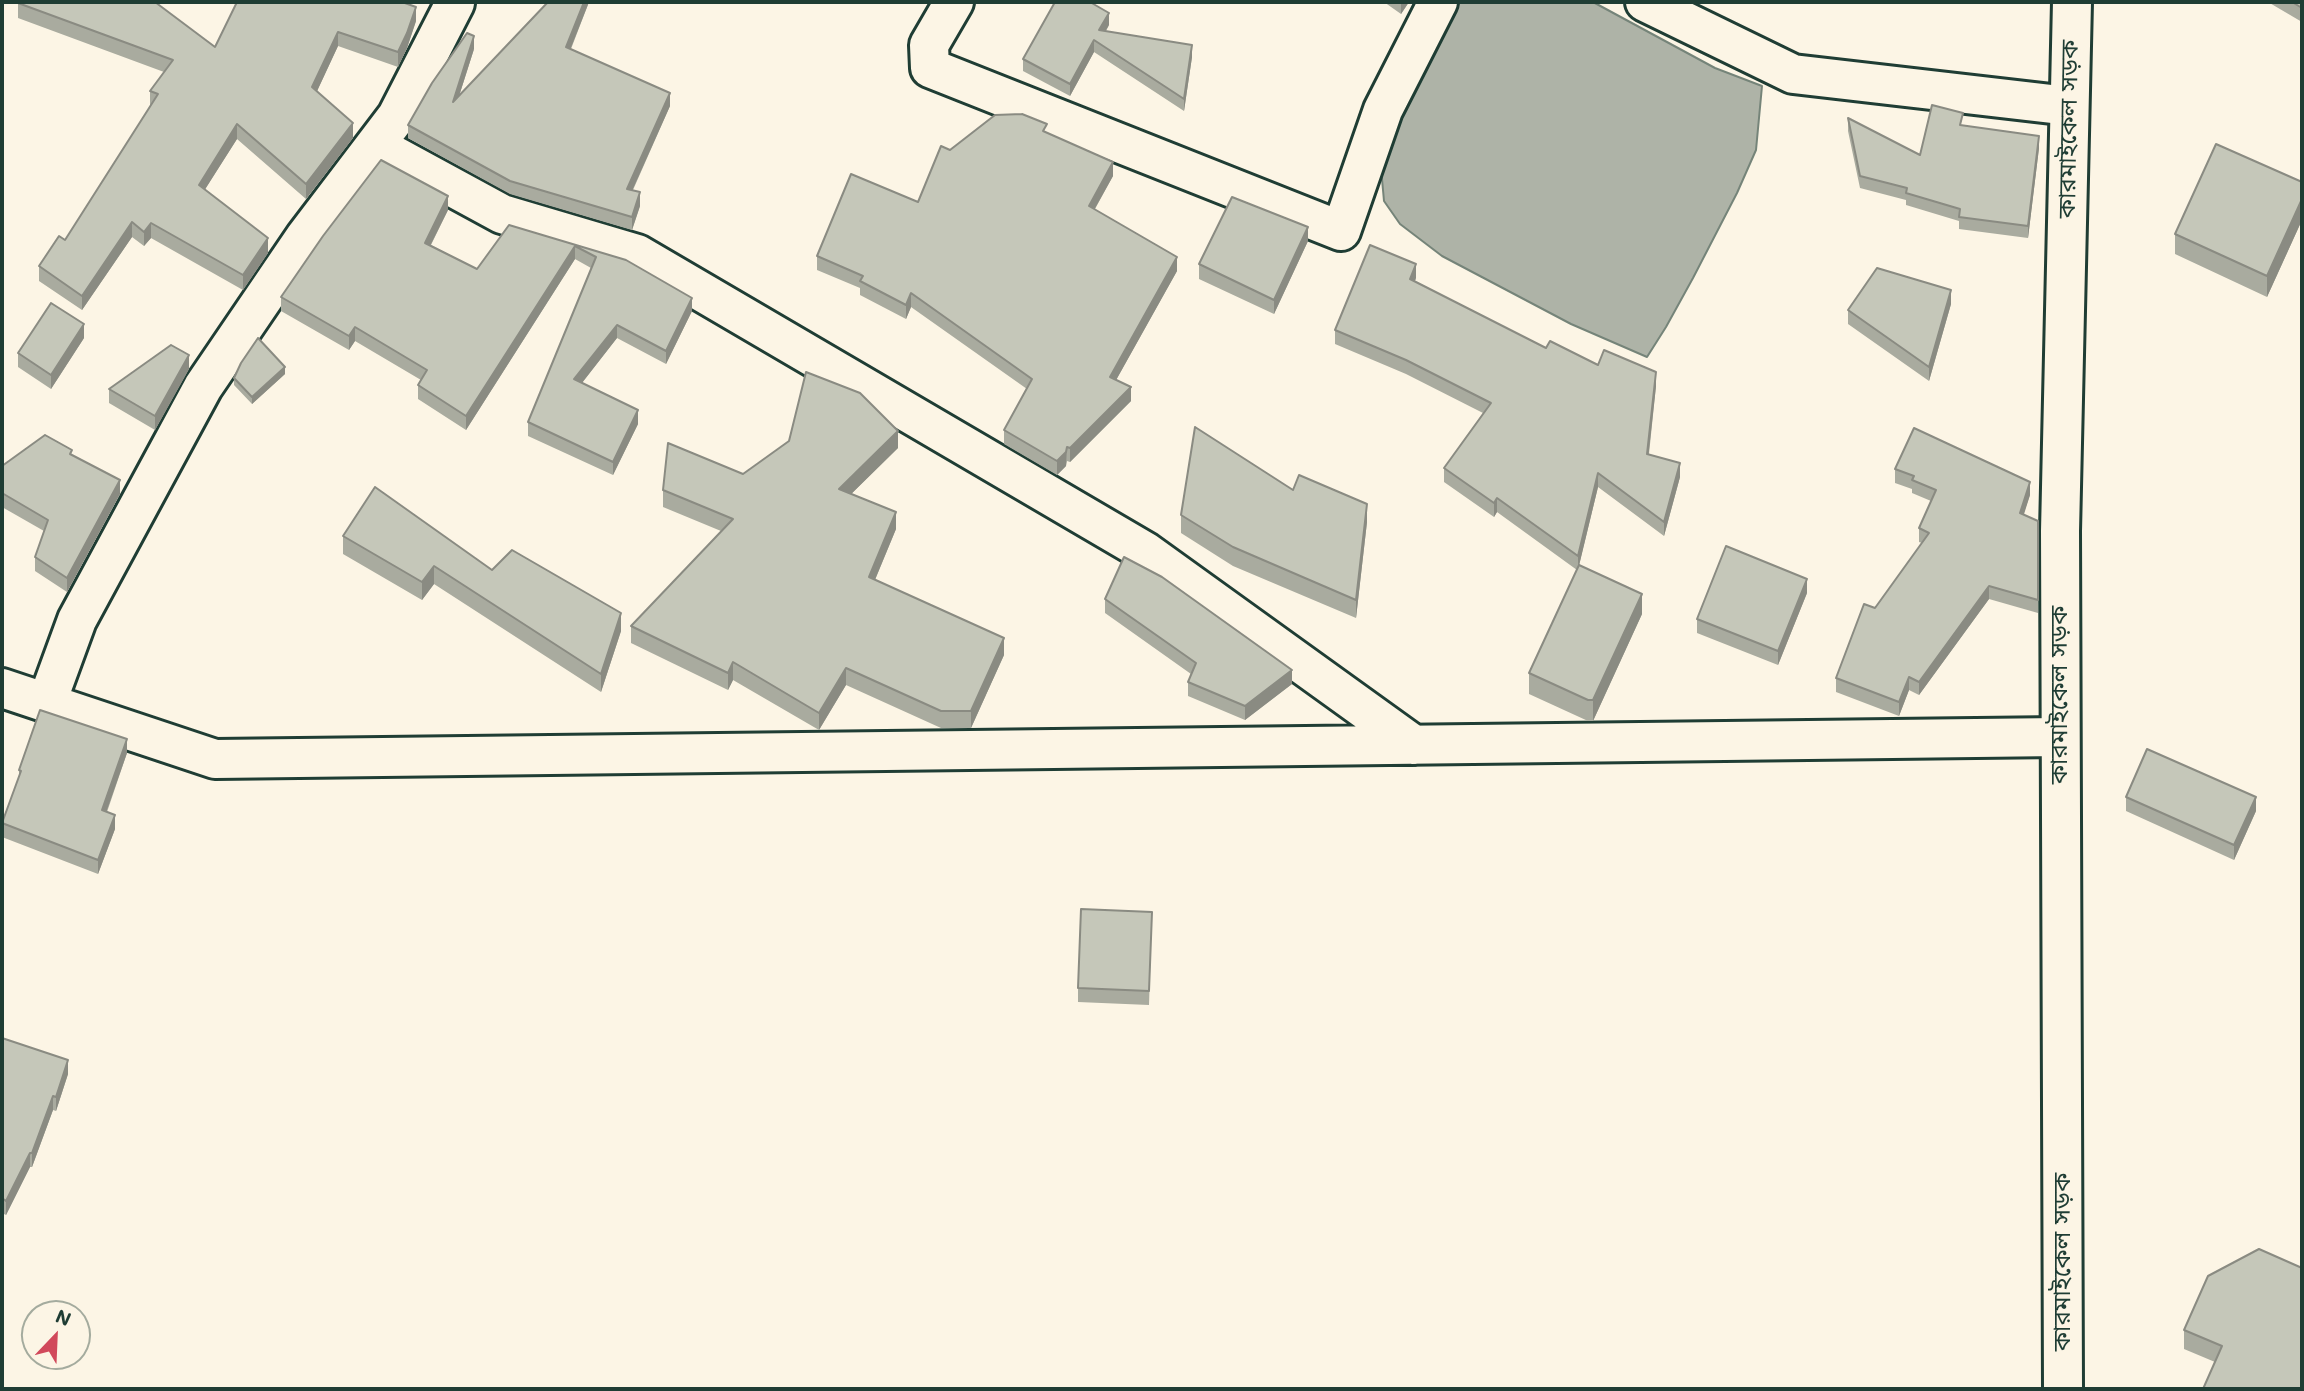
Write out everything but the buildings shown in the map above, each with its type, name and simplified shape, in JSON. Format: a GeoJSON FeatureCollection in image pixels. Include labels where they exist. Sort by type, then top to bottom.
{"type":"FeatureCollection","features":[{"type":"Feature","properties":{"kind":"street"},"geometry":{"type":"LineString","coordinates":[[47,702],[76,620],[203,387],[305,237],[397,116],[455,3],[452,2]]}},
{"type":"Feature","properties":{"kind":"street"},"geometry":{"type":"LineString","coordinates":[[954,2],[929,45],[930,68],[1341,231],[1383,110],[1438,2]]}},
{"type":"Feature","properties":{"kind":"street"},"geometry":{"type":"LineString","coordinates":[[1645,2],[1793,74],[2069,106]]}},
{"type":"Feature","properties":{"kind":"street","name":"কারমাইকেল সড়ক"},"geometry":{"type":"LineString","coordinates":[[2063,1389],[2060,531],[2071,2]]}},
{"type":"Feature","properties":{"kind":"street"},"geometry":{"type":"LineString","coordinates":[[375,145],[502,214],[637,254],[1146,552],[1414,745]]}},
{"type":"Feature","properties":{"kind":"street"},"geometry":{"type":"LineString","coordinates":[[2,688],[215,759],[2060,737]]}},
{"type":"Feature","properties":{"kind":"shaded area"},"geometry":{"type":"Polygon","coordinates":[[[1449,2],[1593,2],[1715,68],[1762,86],[1756,150],[1693,278],[1647,357],[1571,324],[1442,256],[1400,224],[1384,201],[1381,168],[1449,2]]]}}]}
